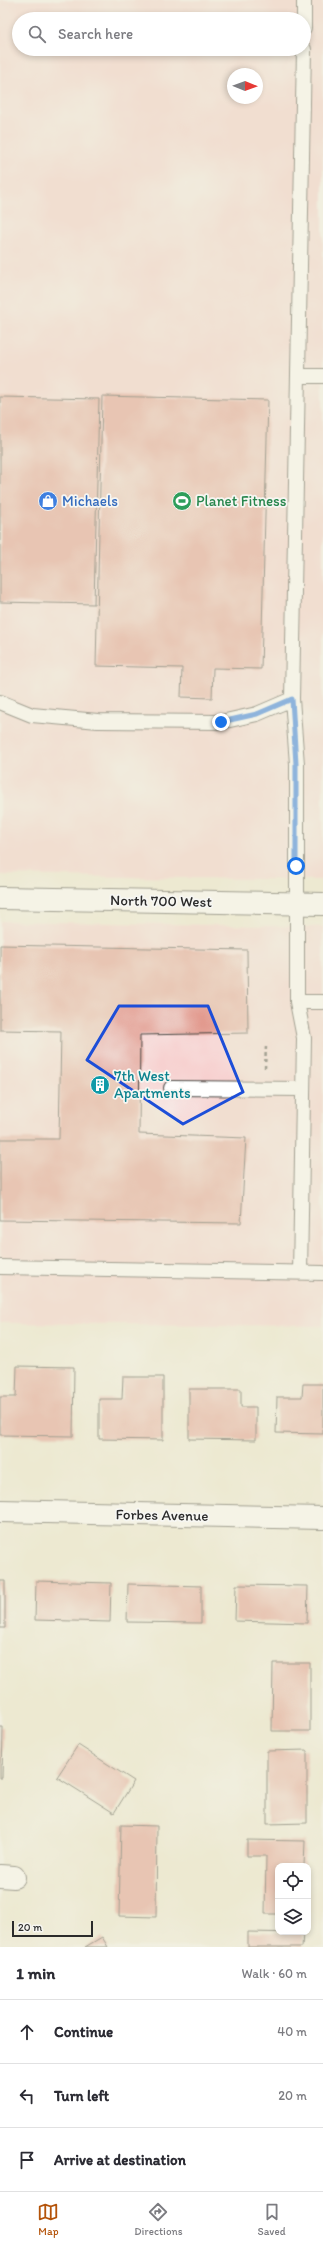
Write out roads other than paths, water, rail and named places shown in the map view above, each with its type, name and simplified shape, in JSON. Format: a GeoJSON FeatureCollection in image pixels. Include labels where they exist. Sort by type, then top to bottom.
{"type":"FeatureCollection","features":[{"type":"Feature","properties":{"kind":"street","name":"North 700 West"},"geometry":{"type":"LineString","coordinates":[[0,898],[323,904]]}},
{"type":"Feature","properties":{"kind":"street","name":"Forbes Avenue"},"geometry":{"type":"LineString","coordinates":[[0,1511],[323,1518]]}},
{"type":"Feature","properties":{"kind":"lane"},"geometry":{"type":"LineString","coordinates":[[304,0],[304,12]]}},
{"type":"Feature","properties":{"kind":"lane"},"geometry":{"type":"LineString","coordinates":[[300,1273],[304,1038],[297,1002],[295,904],[296,764],[292,699],[304,56]]}},
{"type":"Feature","properties":{"kind":"lane"},"geometry":{"type":"LineString","coordinates":[[298,376],[323,376]]}},
{"type":"Feature","properties":{"kind":"lane"},"geometry":{"type":"LineString","coordinates":[[0,702],[32,715],[98,721],[221,722],[257,714],[292,699]]}},
{"type":"Feature","properties":{"kind":"lane"},"geometry":{"type":"LineString","coordinates":[[297,1002],[323,1002]]}},
{"type":"Feature","properties":{"kind":"lane"},"geometry":{"type":"LineString","coordinates":[[170,1088],[303,1089]]}},
{"type":"Feature","properties":{"kind":"lane"},"geometry":{"type":"LineString","coordinates":[[0,1267],[323,1273]]}},
{"type":"Feature","properties":{"kind":"place","name":"Michaels"},"geometry":{"type":"Point","coordinates":[48,501]}},
{"type":"Feature","properties":{"kind":"place","name":"Planet Fitness"},"geometry":{"type":"Point","coordinates":[182,501]}},
{"type":"Feature","properties":{"kind":"place","name":"7th West Apartments"},"geometry":{"type":"Point","coordinates":[100,1085]}}]}
